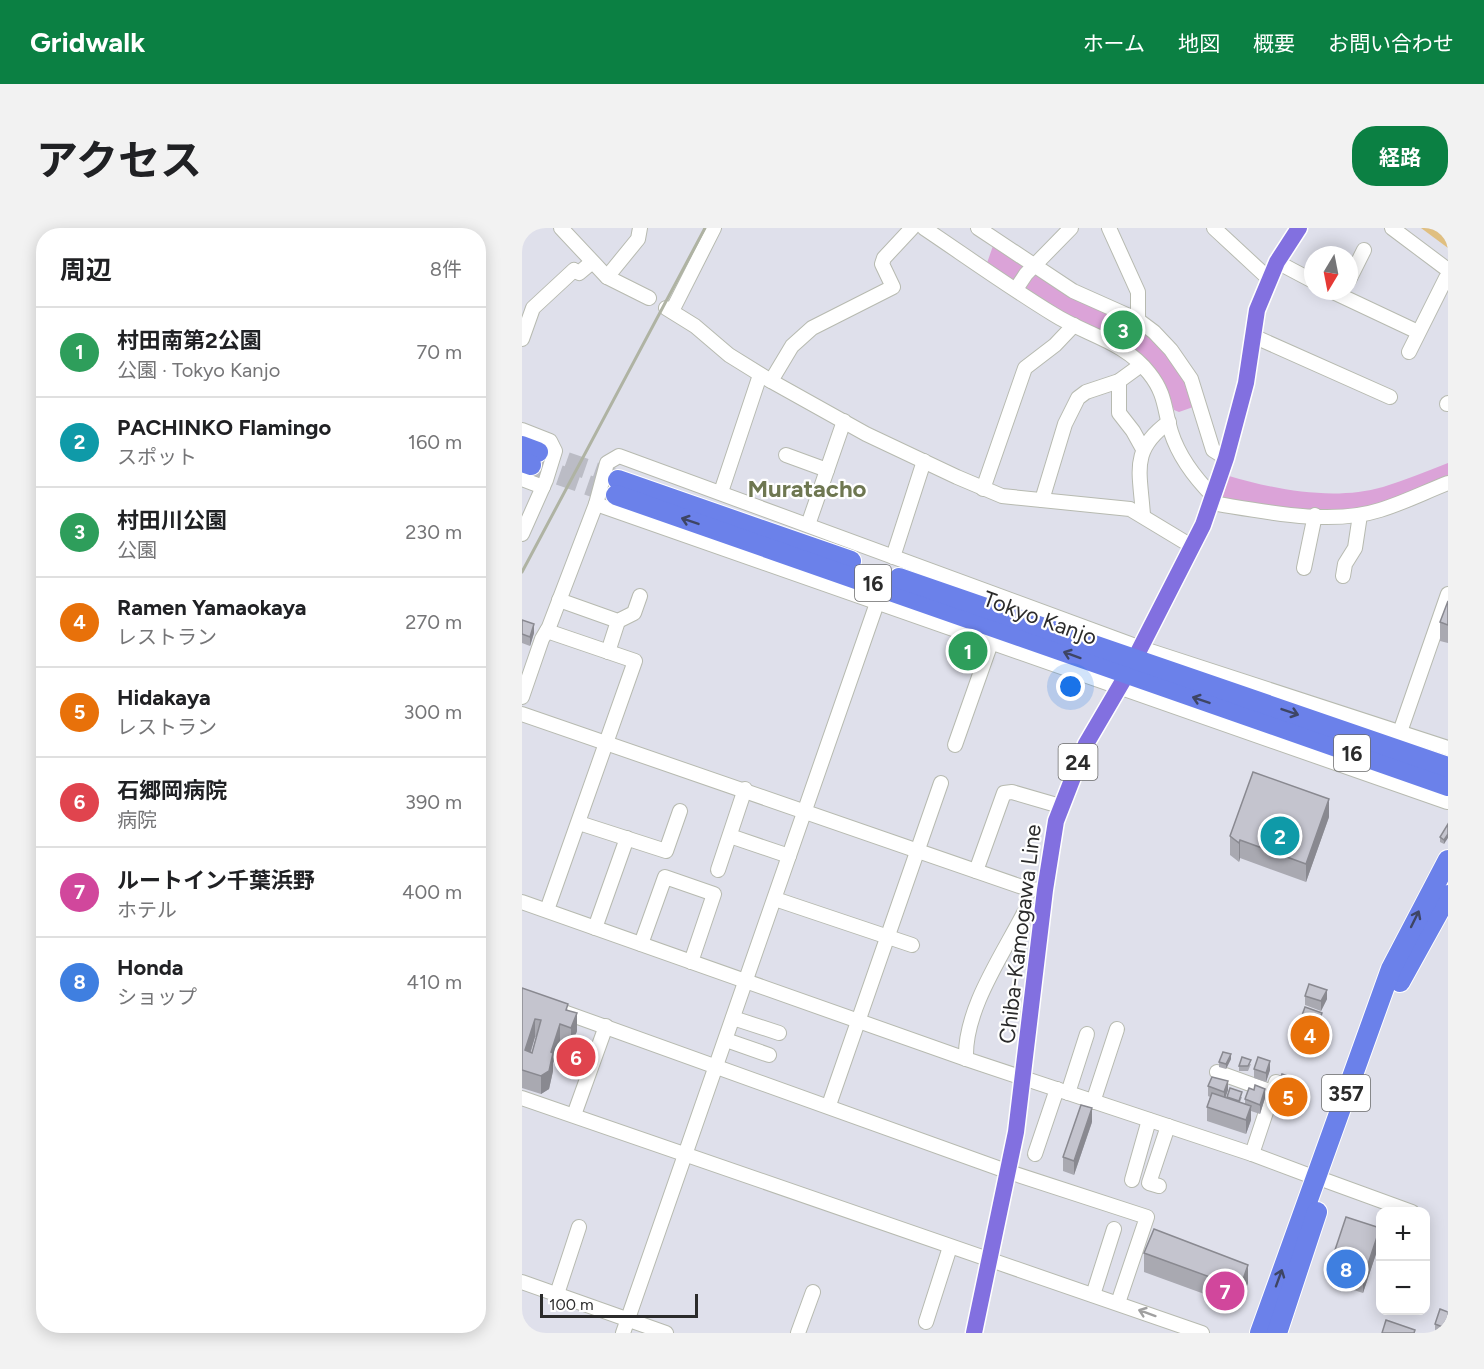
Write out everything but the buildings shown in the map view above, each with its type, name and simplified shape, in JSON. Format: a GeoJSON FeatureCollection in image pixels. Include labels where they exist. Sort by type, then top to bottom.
{"type":"FeatureCollection","features":[{"type":"Feature","properties":{"kind":"highway","name":"Tokyo Kanjo"},"geometry":{"type":"LineString","coordinates":[[1447,794],[1131,667],[975,596],[617,488],[1131,667],[1355,735],[1448,767]]}},
{"type":"Feature","properties":{"kind":"highway","name":"Tokyo Kanjo"},"geometry":{"type":"LineString","coordinates":[[1355,735],[1406,761],[1448,776]]}},
{"type":"Feature","properties":{"kind":"highway","name":"357"},"geometry":{"type":"LineString","coordinates":[[1276,1333],[1322,1180],[1391,969],[1448,860]]}},
{"type":"Feature","properties":{"kind":"highway","name":"357"},"geometry":{"type":"LineString","coordinates":[[1260,1333],[1404,972],[1448,895]]}},
{"type":"Feature","properties":{"kind":"main road","name":"Chiba-Kamogawa Line"},"geometry":{"type":"LineString","coordinates":[[974,1333],[1009,1172],[1024,1078],[1042,909],[1060,806],[1086,744],[1131,667],[1193,547],[1226,458],[1246,383],[1257,310],[1277,262],[1299,228]]}},
{"type":"Feature","properties":{"kind":"street"},"geometry":{"type":"LineString","coordinates":[[561,228],[591,263],[607,277],[648,298]]}},
{"type":"Feature","properties":{"kind":"street"},"geometry":{"type":"LineString","coordinates":[[607,277],[638,239],[640,228]]}},
{"type":"Feature","properties":{"kind":"street"},"geometry":{"type":"LineString","coordinates":[[714,228],[669,310],[696,326],[729,356],[844,421],[983,489],[1002,496],[1116,506],[1143,515],[1193,547]]}},
{"type":"Feature","properties":{"kind":"street"},"geometry":{"type":"LineString","coordinates":[[721,492],[766,378],[792,346],[812,328],[893,286],[882,264],[884,258],[912,228]]}},
{"type":"Feature","properties":{"kind":"street"},"geometry":{"type":"LineString","coordinates":[[924,228],[1074,325],[1105,338],[1141,365],[1161,390],[1178,449],[1212,500],[1266,512],[1360,515],[1379,511],[1448,483]]}},
{"type":"Feature","properties":{"kind":"street"},"geometry":{"type":"LineString","coordinates":[[978,228],[1073,291],[1138,320],[1171,350],[1191,379],[1213,450],[1226,458]]}},
{"type":"Feature","properties":{"kind":"street"},"geometry":{"type":"LineString","coordinates":[[1016,289],[1034,266],[1071,228]]}},
{"type":"Feature","properties":{"kind":"street"},"geometry":{"type":"LineString","coordinates":[[1109,228],[1137,292],[1138,320]]}},
{"type":"Feature","properties":{"kind":"street"},"geometry":{"type":"LineString","coordinates":[[1214,228],[1269,279]]}},
{"type":"Feature","properties":{"kind":"street"},"geometry":{"type":"LineString","coordinates":[[1392,228],[1447,274],[1409,352]]}},
{"type":"Feature","properties":{"kind":"street"},"geometry":{"type":"LineString","coordinates":[[1358,262],[1364,250]]}},
{"type":"Feature","properties":{"kind":"street"},"geometry":{"type":"LineString","coordinates":[[1277,262],[1304,276]]}},
{"type":"Feature","properties":{"kind":"street"},"geometry":{"type":"LineString","coordinates":[[522,339],[533,308],[574,270],[579,273],[591,263]]}},
{"type":"Feature","properties":{"kind":"street"},"geometry":{"type":"LineString","coordinates":[[1352,300],[1418,332]]}},
{"type":"Feature","properties":{"kind":"street"},"geometry":{"type":"LineString","coordinates":[[983,489],[1025,368],[1055,345],[1074,325]]}},
{"type":"Feature","properties":{"kind":"street"},"geometry":{"type":"LineString","coordinates":[[1253,336],[1390,398]]}},
{"type":"Feature","properties":{"kind":"street"},"geometry":{"type":"LineString","coordinates":[[1042,500],[1065,424],[1078,398],[1086,392],[1119,381],[1141,365]]}},
{"type":"Feature","properties":{"kind":"street"},"geometry":{"type":"LineString","coordinates":[[1119,381],[1119,413],[1143,449]]}},
{"type":"Feature","properties":{"kind":"street"},"geometry":{"type":"LineString","coordinates":[[808,525],[844,421]]}},
{"type":"Feature","properties":{"kind":"street"},"geometry":{"type":"LineString","coordinates":[[1143,515],[1139,462],[1143,449],[1153,434],[1169,422]]}},
{"type":"Feature","properties":{"kind":"street"},"geometry":{"type":"LineString","coordinates":[[522,430],[550,441],[555,451],[543,487],[523,530]]}},
{"type":"Feature","properties":{"kind":"street"},"geometry":{"type":"LineString","coordinates":[[786,455],[827,470]]}},
{"type":"Feature","properties":{"kind":"street"},"geometry":{"type":"LineString","coordinates":[[522,698],[596,504],[608,463],[619,456],[893,557],[975,596]]}},
{"type":"Feature","properties":{"kind":"street"},"geometry":{"type":"LineString","coordinates":[[527,461],[543,487]]}},
{"type":"Feature","properties":{"kind":"street"},"geometry":{"type":"LineString","coordinates":[[893,557],[924,461]]}},
{"type":"Feature","properties":{"kind":"street"},"geometry":{"type":"LineString","coordinates":[[596,504],[1074,673],[1131,667],[1173,658],[1448,748]]}},
{"type":"Feature","properties":{"kind":"street"},"geometry":{"type":"LineString","coordinates":[[1304,568],[1314,515]]}},
{"type":"Feature","properties":{"kind":"street"},"geometry":{"type":"LineString","coordinates":[[1343,576],[1345,564],[1355,549],[1360,515]]}},
{"type":"Feature","properties":{"kind":"street"},"geometry":{"type":"LineString","coordinates":[[1400,732],[1448,594]]}},
{"type":"Feature","properties":{"kind":"street"},"geometry":{"type":"LineString","coordinates":[[608,652],[618,621],[634,613],[640,596]]}},
{"type":"Feature","properties":{"kind":"street"},"geometry":{"type":"LineString","coordinates":[[559,600],[618,621]]}},
{"type":"Feature","properties":{"kind":"street"},"geometry":{"type":"LineString","coordinates":[[625,1326],[877,603]]}},
{"type":"Feature","properties":{"kind":"street"},"geometry":{"type":"LineString","coordinates":[[547,632],[635,661],[547,910]]}},
{"type":"Feature","properties":{"kind":"street"},"geometry":{"type":"LineString","coordinates":[[955,745],[991,643]]}},
{"type":"Feature","properties":{"kind":"street"},"geometry":{"type":"LineString","coordinates":[[1131,667],[1156,702],[1447,794]]}},
{"type":"Feature","properties":{"kind":"street"},"geometry":{"type":"LineString","coordinates":[[522,714],[745,789],[1028,890],[1045,890]]}},
{"type":"Feature","properties":{"kind":"street"},"geometry":{"type":"LineString","coordinates":[[829,1105],[941,783]]}},
{"type":"Feature","properties":{"kind":"street"},"geometry":{"type":"LineString","coordinates":[[718,870],[745,789]]}},
{"type":"Feature","properties":{"kind":"street"},"geometry":{"type":"LineString","coordinates":[[976,871],[1004,793],[1012,792],[1060,806]]}},
{"type":"Feature","properties":{"kind":"street"},"geometry":{"type":"LineString","coordinates":[[579,823],[666,851],[680,811]]}},
{"type":"Feature","properties":{"kind":"street"},"geometry":{"type":"LineString","coordinates":[[730,836],[789,856]]}},
{"type":"Feature","properties":{"kind":"street"},"geometry":{"type":"LineString","coordinates":[[595,928],[627,838]]}},
{"type":"Feature","properties":{"kind":"street"},"geometry":{"type":"LineString","coordinates":[[641,944],[665,877],[714,894],[691,962]]}},
{"type":"Feature","properties":{"kind":"street"},"geometry":{"type":"LineString","coordinates":[[775,899],[912,945]]}},
{"type":"Feature","properties":{"kind":"street"},"geometry":{"type":"LineString","coordinates":[[522,902],[966,1059],[1252,1154],[1398,1207]]}},
{"type":"Feature","properties":{"kind":"street"},"geometry":{"type":"LineString","coordinates":[[966,1059],[965,1039],[971,1016],[1024,913],[1042,909]]}},
{"type":"Feature","properties":{"kind":"street"},"geometry":{"type":"LineString","coordinates":[[543,1005],[829,1105],[1009,1172],[1147,1217],[1118,1303]]}},
{"type":"Feature","properties":{"kind":"street"},"geometry":{"type":"LineString","coordinates":[[733,1018],[779,1033]]}},
{"type":"Feature","properties":{"kind":"street"},"geometry":{"type":"LineString","coordinates":[[574,1115],[606,1026]]}},
{"type":"Feature","properties":{"kind":"street"},"geometry":{"type":"LineString","coordinates":[[1093,1101],[1117,1029]]}},
{"type":"Feature","properties":{"kind":"street"},"geometry":{"type":"LineString","coordinates":[[1035,1154],[1087,1034]]}},
{"type":"Feature","properties":{"kind":"street"},"geometry":{"type":"LineString","coordinates":[[726,1040],[769,1055]]}},
{"type":"Feature","properties":{"kind":"street"},"geometry":{"type":"LineString","coordinates":[[1217,1072],[1274,1087],[1252,1154]]}},
{"type":"Feature","properties":{"kind":"street"},"geometry":{"type":"LineString","coordinates":[[522,1098],[1202,1333]]}},
{"type":"Feature","properties":{"kind":"street"},"geometry":{"type":"LineString","coordinates":[[1131,1180],[1149,1120]]}},
{"type":"Feature","properties":{"kind":"street"},"geometry":{"type":"LineString","coordinates":[[1159,1186],[1149,1183],[1168,1126]]}},
{"type":"Feature","properties":{"kind":"street"},"geometry":{"type":"LineString","coordinates":[[556,1294],[579,1227]]}},
{"type":"Feature","properties":{"kind":"street"},"geometry":{"type":"LineString","coordinates":[[1093,1295],[1114,1229]]}},
{"type":"Feature","properties":{"kind":"street"},"geometry":{"type":"LineString","coordinates":[[926,1322],[950,1247]]}},
{"type":"Feature","properties":{"kind":"street"},"geometry":{"type":"LineString","coordinates":[[522,1282],[556,1294],[625,1326],[666,1333]]}},
{"type":"Feature","properties":{"kind":"street"},"geometry":{"type":"LineString","coordinates":[[798,1333],[813,1292]]}},
{"type":"Feature","properties":{"kind":"shaded area"},"geometry":{"type":"Polygon","coordinates":[[[1421,228],[1448,228],[1448,248],[1421,228]]]}},
{"type":"Feature","properties":{"kind":"shaded area"},"geometry":{"type":"Polygon","coordinates":[[[994,243],[1141,324],[1186,376],[1196,406],[1179,412],[1174,410],[1165,387],[1140,356],[1109,336],[1043,302],[987,263],[994,243]]]}},
{"type":"Feature","properties":{"kind":"shaded area"},"geometry":{"type":"Polygon","coordinates":[[[1448,463],[1448,480],[1386,503],[1347,512],[1293,511],[1222,498],[1229,476],[1266,486],[1306,492],[1345,493],[1383,487],[1448,463]]]}},
{"type":"Feature","properties":{"kind":"shaded area"},"geometry":{"type":"Polygon","coordinates":[[[959,638],[984,647],[978,665],[953,656],[959,638]]]}},
{"type":"Feature","properties":{"kind":"tunnel"},"geometry":{"type":"LineString","coordinates":[[538,452],[618,480]]}},
{"type":"Feature","properties":{"kind":"tunnel"},"geometry":{"type":"LineString","coordinates":[[531,465],[616,495]]}},
{"type":"Feature","properties":{"kind":"railway"},"geometry":{"type":"LineString","coordinates":[[522,572],[705,228]]}},
{"type":"Feature","properties":{"kind":"place","name":"村田川公園"},"geometry":{"type":"Point","coordinates":[1123,330]}},
{"type":"Feature","properties":{"kind":"place","name":"村田南第2公園"},"geometry":{"type":"Point","coordinates":[968,651]}},
{"type":"Feature","properties":{"kind":"place","name":"PACHINKO Flamingo"},"geometry":{"type":"Point","coordinates":[1280,836]}},
{"type":"Feature","properties":{"kind":"place","name":"Ramen Yamaokaya"},"geometry":{"type":"Point","coordinates":[1310,1035]}},
{"type":"Feature","properties":{"kind":"place","name":"石郷岡病院"},"geometry":{"type":"Point","coordinates":[576,1057]}},
{"type":"Feature","properties":{"kind":"place","name":"Hidakaya"},"geometry":{"type":"Point","coordinates":[1288,1097]}},
{"type":"Feature","properties":{"kind":"place","name":"Honda"},"geometry":{"type":"Point","coordinates":[1346,1269]}},
{"type":"Feature","properties":{"kind":"place","name":"ルートイン千葉浜野"},"geometry":{"type":"Point","coordinates":[1225,1291]}},
{"type":"Feature","properties":{"kind":"district","name":"Muratacho"},"geometry":{"type":"Point","coordinates":[807,488]}}]}
